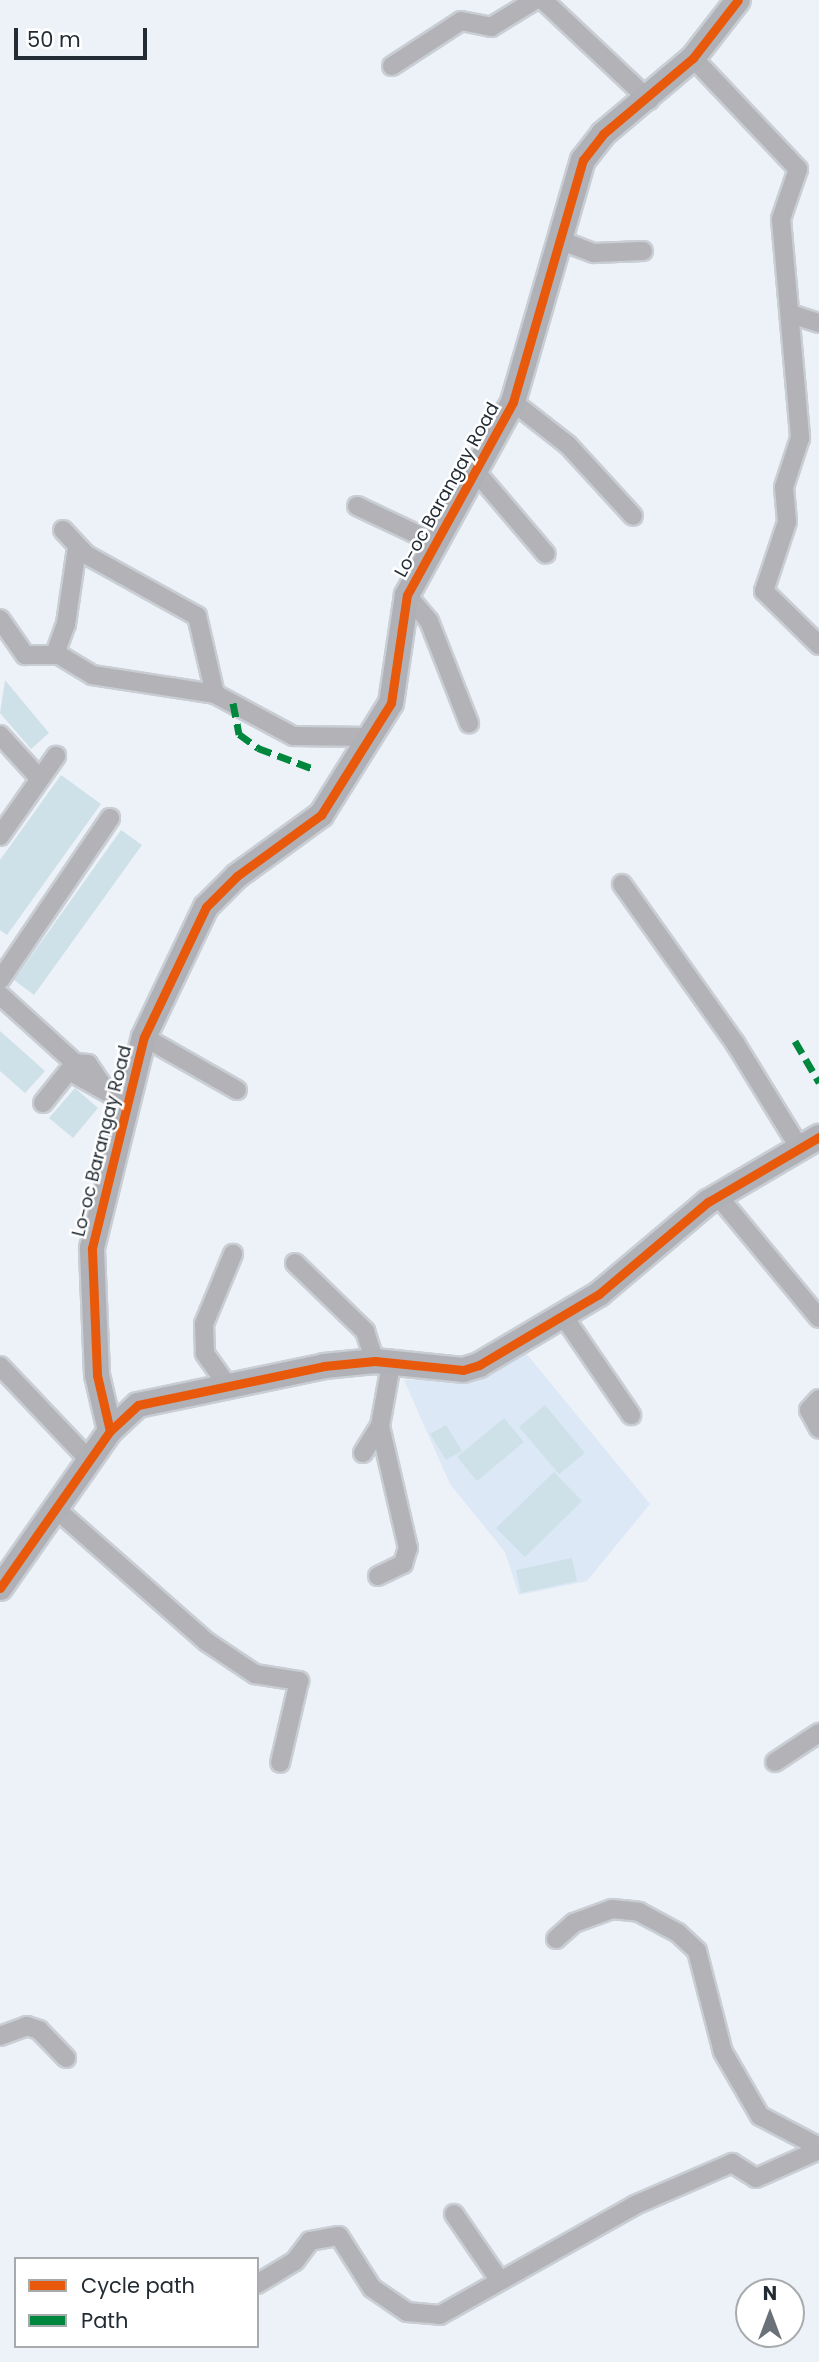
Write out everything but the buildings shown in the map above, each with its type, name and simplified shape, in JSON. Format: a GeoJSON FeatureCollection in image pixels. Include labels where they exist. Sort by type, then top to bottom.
{"type":"FeatureCollection","features":[{"type":"Feature","properties":{"kind":"street"},"geometry":{"type":"LineString","coordinates":[[392,66],[461,21],[491,27],[535,0]]}},
{"type":"Feature","properties":{"kind":"street"},"geometry":{"type":"LineString","coordinates":[[543,0],[649,100]]}},
{"type":"Feature","properties":{"kind":"street","name":"Lo-oc Barangay Road"},"geometry":{"type":"LineString","coordinates":[[110,1432],[97,1375],[92,1248],[144,1037],[206,907],[237,876],[321,815],[391,703],[407,595],[433,542],[477,473],[513,402],[593,144],[649,100],[693,58],[738,0]]}},
{"type":"Feature","properties":{"kind":"street"},"geometry":{"type":"LineString","coordinates":[[693,58],[798,169],[781,219],[792,314],[800,438],[784,487],[787,522],[764,591],[819,645]]}},
{"type":"Feature","properties":{"kind":"street"},"geometry":{"type":"LineString","coordinates":[[562,241],[594,253],[643,251]]}},
{"type":"Feature","properties":{"kind":"street"},"geometry":{"type":"LineString","coordinates":[[792,314],[819,323]]}},
{"type":"Feature","properties":{"kind":"street"},"geometry":{"type":"LineString","coordinates":[[513,402],[568,445],[633,516]]}},
{"type":"Feature","properties":{"kind":"street"},"geometry":{"type":"LineString","coordinates":[[477,473],[546,554]]}},
{"type":"Feature","properties":{"kind":"street"},"geometry":{"type":"LineString","coordinates":[[357,506],[433,542]]}},
{"type":"Feature","properties":{"kind":"street"},"geometry":{"type":"LineString","coordinates":[[63,530],[76,548],[197,616],[215,694]]}},
{"type":"Feature","properties":{"kind":"street"},"geometry":{"type":"LineString","coordinates":[[55,654],[66,624],[76,548]]}},
{"type":"Feature","properties":{"kind":"street"},"geometry":{"type":"LineString","coordinates":[[407,595],[429,621],[469,723]]}},
{"type":"Feature","properties":{"kind":"street"},"geometry":{"type":"LineString","coordinates":[[0,619],[25,654],[55,654],[92,675],[215,694],[293,736],[369,737]]}},
{"type":"Feature","properties":{"kind":"street"},"geometry":{"type":"LineString","coordinates":[[0,735],[40,779]]}},
{"type":"Feature","properties":{"kind":"street"},"geometry":{"type":"LineString","coordinates":[[0,836],[56,756]]}},
{"type":"Feature","properties":{"kind":"street"},"geometry":{"type":"LineString","coordinates":[[0,980],[110,818]]}},
{"type":"Feature","properties":{"kind":"street"},"geometry":{"type":"LineString","coordinates":[[0,1588],[110,1432],[138,1405],[227,1385],[383,1363],[463,1370],[564,1317],[718,1196],[809,1142],[622,884]]}},
{"type":"Feature","properties":{"kind":"street"},"geometry":{"type":"LineString","coordinates":[[0,995],[75,1063],[88,1064],[104,1088],[128,1104]]}},
{"type":"Feature","properties":{"kind":"street"},"geometry":{"type":"LineString","coordinates":[[144,1037],[237,1090]]}},
{"type":"Feature","properties":{"kind":"street"},"geometry":{"type":"LineString","coordinates":[[43,1102],[75,1063]]}},
{"type":"Feature","properties":{"kind":"street"},"geometry":{"type":"LineString","coordinates":[[718,1196],[819,1318]]}},
{"type":"Feature","properties":{"kind":"street"},"geometry":{"type":"LineString","coordinates":[[227,1385],[205,1353],[204,1324],[233,1254]]}},
{"type":"Feature","properties":{"kind":"street"},"geometry":{"type":"LineString","coordinates":[[295,1264],[365,1331],[383,1363],[380,1426],[408,1548],[403,1564],[378,1576]]}},
{"type":"Feature","properties":{"kind":"street"},"geometry":{"type":"LineString","coordinates":[[564,1317],[631,1415]]}},
{"type":"Feature","properties":{"kind":"street"},"geometry":{"type":"LineString","coordinates":[[0,1366],[90,1461]]}},
{"type":"Feature","properties":{"kind":"street"},"geometry":{"type":"LineString","coordinates":[[819,1399],[809,1410],[819,1429]]}},
{"type":"Feature","properties":{"kind":"street"},"geometry":{"type":"LineString","coordinates":[[362,1453],[380,1426]]}},
{"type":"Feature","properties":{"kind":"street"},"geometry":{"type":"LineString","coordinates":[[56,1509],[207,1642],[255,1674],[299,1681],[280,1763]]}},
{"type":"Feature","properties":{"kind":"street"},"geometry":{"type":"LineString","coordinates":[[775,1762],[819,1733]]}},
{"type":"Feature","properties":{"kind":"street"},"geometry":{"type":"LineString","coordinates":[[556,1939],[574,1923],[612,1909],[639,1912],[678,1933],[697,1951],[723,2053],[760,2116],[819,2148]]}},
{"type":"Feature","properties":{"kind":"street"},"geometry":{"type":"LineString","coordinates":[[0,2036],[27,2026],[39,2030],[66,2058]]}},
{"type":"Feature","properties":{"kind":"street"},"geometry":{"type":"LineString","coordinates":[[259,2283],[324,2235],[339,2236],[372,2288],[424,2317],[440,2315],[498,2278],[635,2205],[732,2163],[756,2178],[819,2148]]}},
{"type":"Feature","properties":{"kind":"street"},"geometry":{"type":"LineString","coordinates":[[454,2214],[498,2278]]}},
{"type":"Feature","properties":{"kind":"shaded area"},"geometry":{"type":"Polygon","coordinates":[[[525,1352],[650,1504],[587,1581],[519,1595],[505,1552],[450,1484],[404,1380],[471,1378],[525,1352]]]}},
{"type":"Feature","properties":{"kind":"marked path"},"geometry":{"type":"LineString","coordinates":[[233,703],[239,734],[258,748],[314,769]]}},
{"type":"Feature","properties":{"kind":"marked path"},"geometry":{"type":"LineString","coordinates":[[795,1041],[819,1082]]}},
{"type":"Feature","properties":{"kind":"cycle path"},"geometry":{"type":"LineString","coordinates":[[110,1431],[97,1375],[92,1248],[144,1037],[206,907],[237,876],[321,815],[391,703],[407,595],[513,402],[583,160],[603,134],[693,58],[738,0]]}},
{"type":"Feature","properties":{"kind":"cycle path"},"geometry":{"type":"LineString","coordinates":[[0,1588],[110,1431],[138,1405],[324,1366],[375,1361],[463,1370],[479,1365],[599,1294],[708,1202],[819,1137]]}}]}
